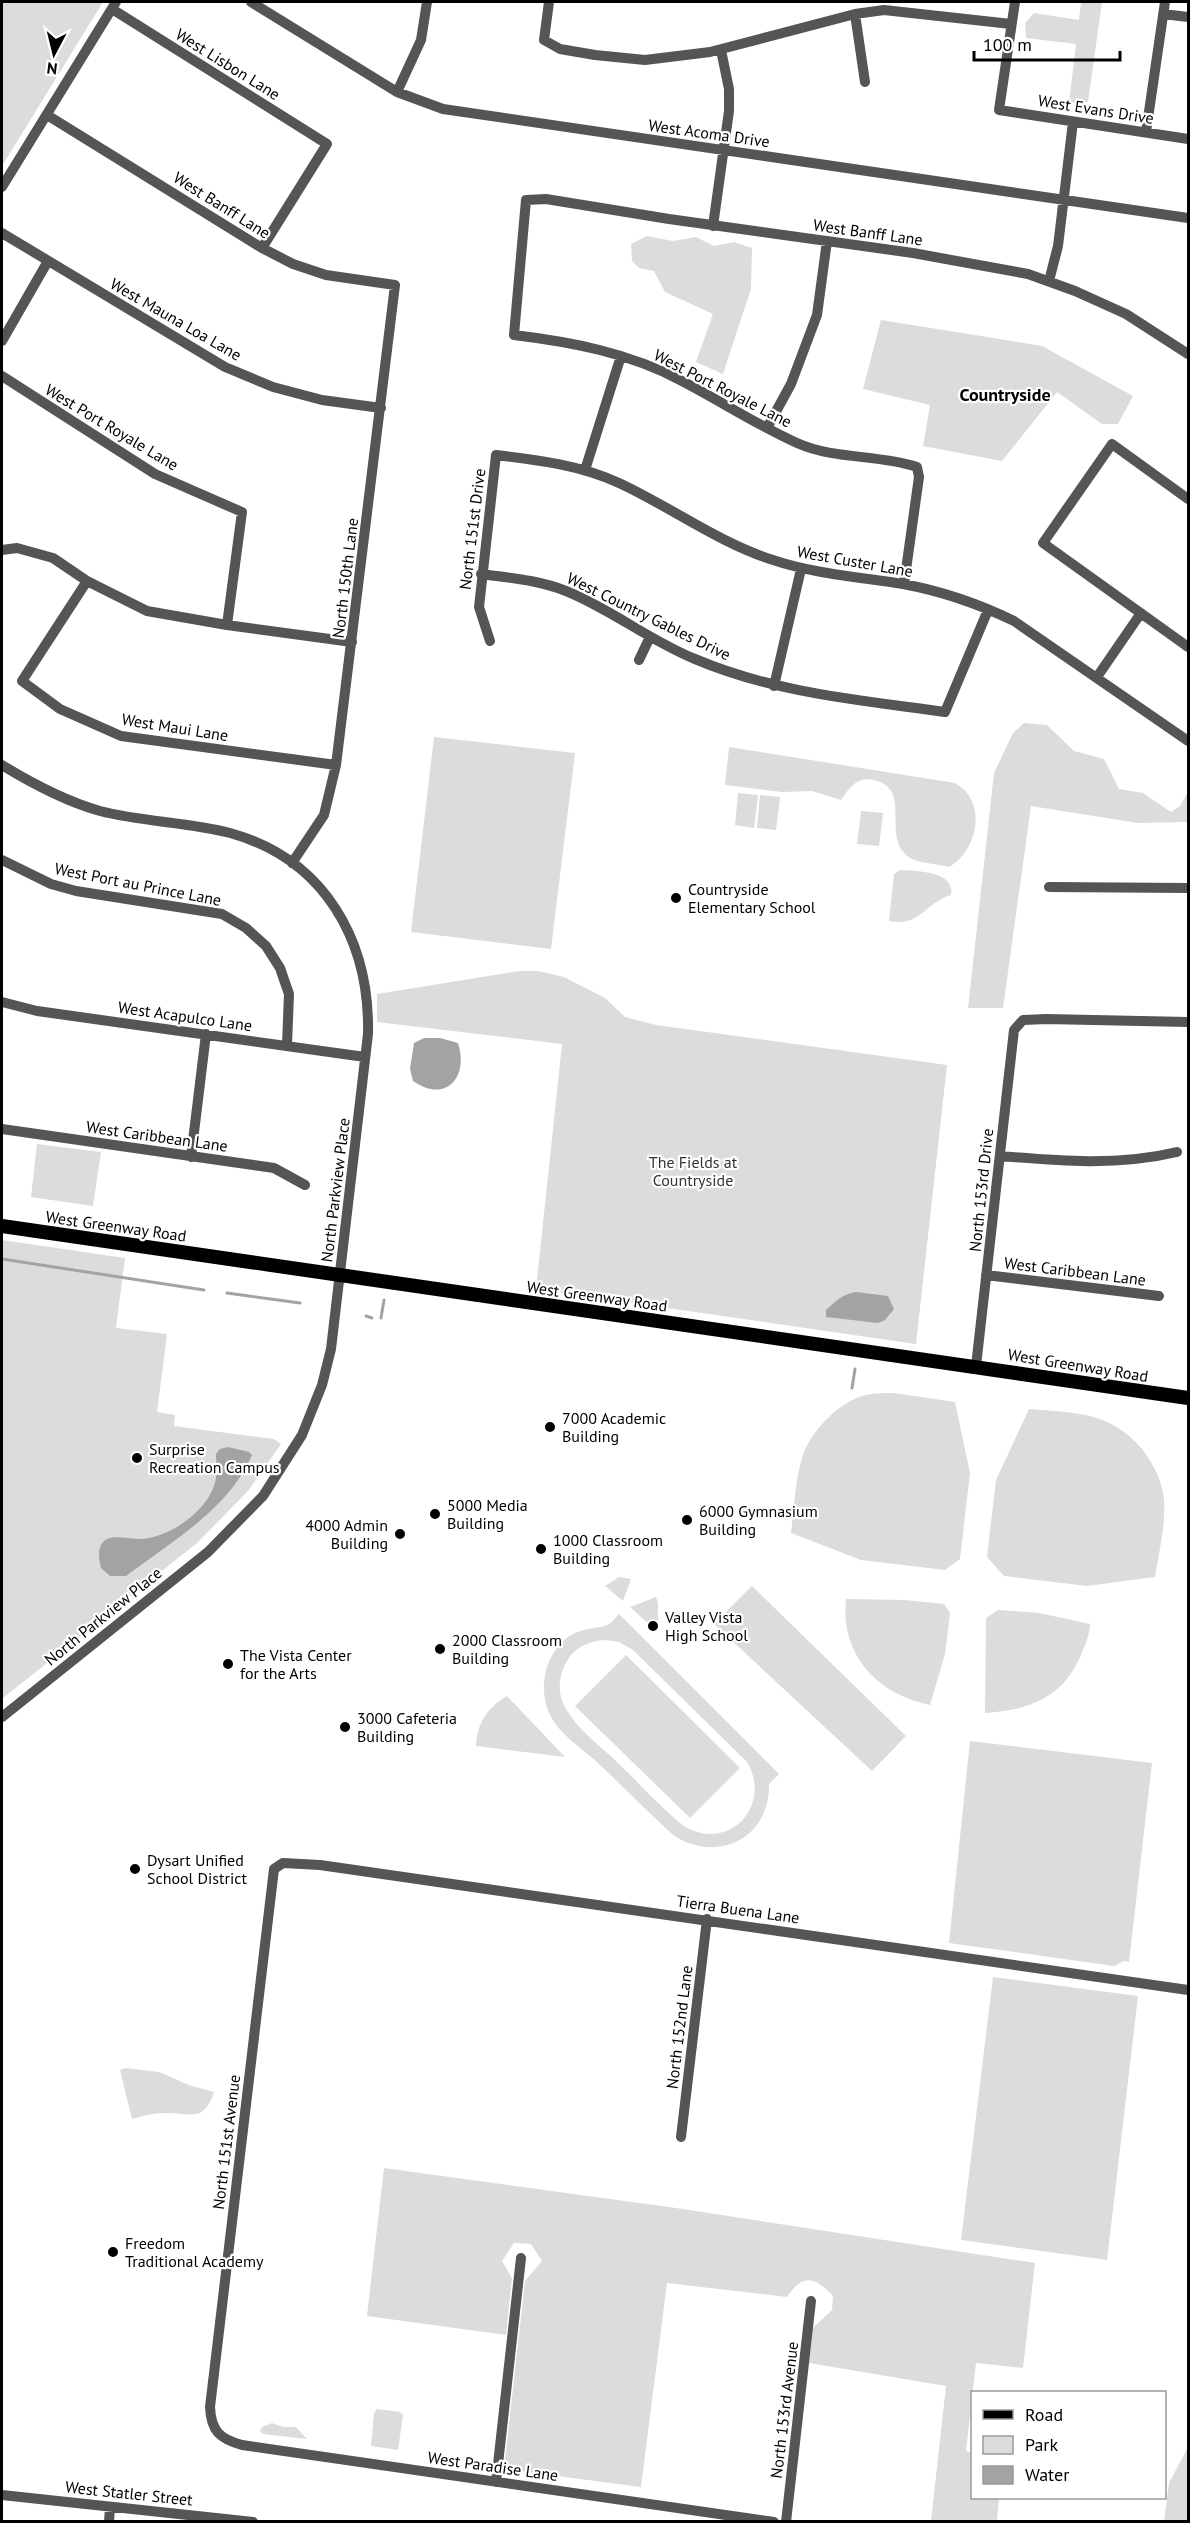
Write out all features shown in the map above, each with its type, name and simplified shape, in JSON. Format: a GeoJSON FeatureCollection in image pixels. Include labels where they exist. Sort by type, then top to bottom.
{"type":"FeatureCollection","features":[{"type":"Feature","properties":{"kind":"main road","name":"West Greenway Road"},"geometry":{"type":"LineString","coordinates":[[2,1226],[1188,1398]]}},
{"type":"Feature","properties":{"kind":"street","name":"West Acoma Drive"},"geometry":{"type":"LineString","coordinates":[[251,2],[397,92],[429,105],[463,112],[1188,218]]}},
{"type":"Feature","properties":{"kind":"street"},"geometry":{"type":"LineString","coordinates":[[397,92],[421,40],[428,2]]}},
{"type":"Feature","properties":{"kind":"street"},"geometry":{"type":"LineString","coordinates":[[549,2],[544,40],[560,50],[595,56],[645,60],[721,50],[855,14],[884,10],[1011,24],[1015,2]]}},
{"type":"Feature","properties":{"kind":"street"},"geometry":{"type":"LineString","coordinates":[[1146,132],[1165,2]]}},
{"type":"Feature","properties":{"kind":"street"},"geometry":{"type":"LineString","coordinates":[[2,187],[114,5]]}},
{"type":"Feature","properties":{"kind":"street","name":"West Lisbon Lane"},"geometry":{"type":"LineString","coordinates":[[114,5],[327,144],[262,248]]}},
{"type":"Feature","properties":{"kind":"street"},"geometry":{"type":"LineString","coordinates":[[855,14],[865,82]]}},
{"type":"Feature","properties":{"kind":"street"},"geometry":{"type":"LineString","coordinates":[[1163,14],[1188,17]]}},
{"type":"Feature","properties":{"kind":"street","name":"West Evans Drive"},"geometry":{"type":"LineString","coordinates":[[1011,24],[999,110],[1188,139]]}},
{"type":"Feature","properties":{"kind":"street"},"geometry":{"type":"LineString","coordinates":[[713,226],[730,100],[721,50]]}},
{"type":"Feature","properties":{"kind":"street","name":"West Banff Lane"},"geometry":{"type":"LineString","coordinates":[[47,115],[262,248],[293,264],[326,275],[395,285]]}},
{"type":"Feature","properties":{"kind":"street"},"geometry":{"type":"LineString","coordinates":[[1049,281],[1058,246],[1073,122]]}},
{"type":"Feature","properties":{"kind":"street","name":"West Banff Lane"},"geometry":{"type":"LineString","coordinates":[[514,335],[526,200],[546,199],[713,226],[913,253],[1017,272],[1049,281],[1126,314],[1188,354]]}},
{"type":"Feature","properties":{"kind":"street","name":"West Mauna Loa Lane"},"geometry":{"type":"LineString","coordinates":[[2,233],[225,368],[273,387],[322,400],[381,408]]}},
{"type":"Feature","properties":{"kind":"street"},"geometry":{"type":"LineString","coordinates":[[767,428],[791,384],[816,315],[827,242]]}},
{"type":"Feature","properties":{"kind":"street"},"geometry":{"type":"LineString","coordinates":[[2,341],[48,261]]}},
{"type":"Feature","properties":{"kind":"street","name":"North 150th Lane"},"geometry":{"type":"LineString","coordinates":[[292,863],[324,815],[336,765],[395,285]]}},
{"type":"Feature","properties":{"kind":"street","name":"West Port Royale Lane"},"geometry":{"type":"LineString","coordinates":[[514,335],[560,341],[621,356],[678,379],[798,444],[839,456],[906,463],[917,467],[919,477],[904,584]]}},
{"type":"Feature","properties":{"kind":"street"},"geometry":{"type":"LineString","coordinates":[[585,470],[621,356]]}},
{"type":"Feature","properties":{"kind":"street","name":"West Port Royale Lane"},"geometry":{"type":"LineString","coordinates":[[2,376],[155,474],[242,512],[227,625]]}},
{"type":"Feature","properties":{"kind":"street"},"geometry":{"type":"LineString","coordinates":[[1188,499],[1112,444],[1043,543],[1188,647]]}},
{"type":"Feature","properties":{"kind":"street","name":"West Custer Lane"},"geometry":{"type":"LineString","coordinates":[[496,455],[549,461],[585,470],[620,483],[741,548],[801,568],[904,584],[942,593],[988,610],[1014,621],[1188,741]]}},
{"type":"Feature","properties":{"kind":"street","name":"North 151st Drive"},"geometry":{"type":"LineString","coordinates":[[490,641],[479,607],[496,455]]}},
{"type":"Feature","properties":{"kind":"street"},"geometry":{"type":"LineString","coordinates":[[2,550],[17,548],[53,558],[87,581],[147,611],[227,625],[352,642]]}},
{"type":"Feature","properties":{"kind":"street"},"geometry":{"type":"LineString","coordinates":[[774,686],[801,568]]}},
{"type":"Feature","properties":{"kind":"street","name":"West Country Gables Drive"},"geometry":{"type":"LineString","coordinates":[[481,574],[536,581],[567,591],[694,659],[774,686],[945,712],[988,610]]}},
{"type":"Feature","properties":{"kind":"street","name":"West Maui Lane"},"geometry":{"type":"LineString","coordinates":[[87,581],[22,681],[60,709],[121,736],[336,765]]}},
{"type":"Feature","properties":{"kind":"street"},"geometry":{"type":"LineString","coordinates":[[1097,677],[1141,613]]}},
{"type":"Feature","properties":{"kind":"street"},"geometry":{"type":"LineString","coordinates":[[639,660],[651,637]]}},
{"type":"Feature","properties":{"kind":"street","name":"North Parkview Place"},"geometry":{"type":"LineString","coordinates":[[2,765],[44,789],[84,806],[142,820],[230,833],[272,851],[292,863],[314,882],[345,922],[365,977],[368,1007],[365,1057],[331,1348],[322,1385],[302,1435],[265,1494],[208,1552],[2,1717]]}},
{"type":"Feature","properties":{"kind":"street","name":"West Port au Prince Lane"},"geometry":{"type":"LineString","coordinates":[[2,860],[51,884],[76,891],[222,914],[246,928],[266,946],[284,977],[289,994],[287,1045]]}},
{"type":"Feature","properties":{"kind":"street"},"geometry":{"type":"LineString","coordinates":[[1049,887],[1188,888]]}},
{"type":"Feature","properties":{"kind":"street","name":"West Acapulco Lane"},"geometry":{"type":"LineString","coordinates":[[2,1002],[37,1011],[365,1057]]}},
{"type":"Feature","properties":{"kind":"street","name":"North 153rd Drive"},"geometry":{"type":"LineString","coordinates":[[976,1366],[1014,1030],[1023,1020],[1188,1022]]}},
{"type":"Feature","properties":{"kind":"street"},"geometry":{"type":"LineString","coordinates":[[191,1157],[206,1034]]}},
{"type":"Feature","properties":{"kind":"street","name":"West Caribbean Lane"},"geometry":{"type":"LineString","coordinates":[[2,1129],[274,1168],[304,1185]]}},
{"type":"Feature","properties":{"kind":"street"},"geometry":{"type":"LineString","coordinates":[[1000,1156],[1070,1162],[1157,1157],[1177,1152]]}},
{"type":"Feature","properties":{"kind":"street","name":"West Caribbean Lane"},"geometry":{"type":"LineString","coordinates":[[986,1275],[1159,1296]]}},
{"type":"Feature","properties":{"kind":"street","name":"Tierra Buena Lane"},"geometry":{"type":"LineString","coordinates":[[283,1863],[320,1865],[707,1919],[1188,1990]]}},
{"type":"Feature","properties":{"kind":"street","name":"North 151st Avenue"},"geometry":{"type":"LineString","coordinates":[[214,2429],[210,2407],[271,1885],[274,1869],[283,1863]]}},
{"type":"Feature","properties":{"kind":"street","name":"North 152nd Lane"},"geometry":{"type":"LineString","coordinates":[[681,2138],[707,1919]]}},
{"type":"Feature","properties":{"kind":"street"},"geometry":{"type":"LineString","coordinates":[[496,2482],[521,2258]]}},
{"type":"Feature","properties":{"kind":"street","name":"North 153rd Avenue"},"geometry":{"type":"LineString","coordinates":[[786,2522],[811,2301]]}},
{"type":"Feature","properties":{"kind":"street","name":"West Paradise Lane"},"geometry":{"type":"LineString","coordinates":[[214,2429],[221,2438],[243,2445],[774,2522]]}},
{"type":"Feature","properties":{"kind":"street","name":"West Statler Street"},"geometry":{"type":"LineString","coordinates":[[2,2494],[253,2522]]}},
{"type":"Feature","properties":{"kind":"street"},"geometry":{"type":"LineString","coordinates":[[109,2522],[110,2507]]}},
{"type":"Feature","properties":{"kind":"green space"},"geometry":{"type":"Polygon","coordinates":[[[2,2],[103,2],[2,166],[2,2]]]}},
{"type":"Feature","properties":{"kind":"green space"},"geometry":{"type":"Polygon","coordinates":[[[1081,2],[1102,2],[1088,102],[1069,103],[1076,44],[1026,38],[1025,23],[1034,13],[1079,20],[1081,2]]]}},
{"type":"Feature","properties":{"kind":"green space"},"geometry":{"type":"Polygon","coordinates":[[[647,236],[673,241],[696,237],[714,246],[734,242],[752,248],[751,289],[723,374],[696,362],[713,314],[665,292],[654,271],[639,268],[632,261],[631,244],[647,236]]]}},
{"type":"Feature","properties":{"kind":"green space"},"geometry":{"type":"Polygon","coordinates":[[[881,320],[1042,346],[1133,396],[1118,424],[1102,424],[1057,392],[1002,461],[923,446],[930,405],[863,389],[881,320]]]}},
{"type":"Feature","properties":{"kind":"green space"},"geometry":{"type":"Polygon","coordinates":[[[1024,723],[1047,725],[1074,751],[1104,759],[1119,789],[1143,793],[1171,812],[1180,806],[1188,792],[1188,822],[1138,823],[1031,806],[1003,1008],[968,1008],[994,773],[1013,733],[1024,723]]]}},
{"type":"Feature","properties":{"kind":"green space"},"geometry":{"type":"Polygon","coordinates":[[[434,737],[575,753],[551,949],[411,932],[434,737]]]}},
{"type":"Feature","properties":{"kind":"green space"},"geometry":{"type":"Polygon","coordinates":[[[729,747],[955,783],[966,792],[973,805],[975,825],[973,835],[964,854],[949,867],[914,860],[905,854],[899,845],[896,834],[895,802],[892,792],[885,785],[868,779],[858,781],[850,787],[841,800],[812,791],[782,792],[725,785],[729,747]]]}},
{"type":"Feature","properties":{"kind":"green space"},"geometry":{"type":"Polygon","coordinates":[[[738,793],[758,795],[754,828],[735,825],[738,793]]]}},
{"type":"Feature","properties":{"kind":"green space"},"geometry":{"type":"Polygon","coordinates":[[[760,795],[780,797],[776,830],[757,828],[760,795]]]}},
{"type":"Feature","properties":{"kind":"green space"},"geometry":{"type":"Polygon","coordinates":[[[861,811],[883,813],[879,846],[857,844],[861,811]]]}},
{"type":"Feature","properties":{"kind":"green space"},"geometry":{"type":"Polygon","coordinates":[[[900,870],[924,872],[941,877],[951,887],[951,895],[934,903],[916,918],[900,922],[889,921],[894,874],[900,870]]]}},
{"type":"Feature","properties":{"kind":"green space","name":"The Fields at Countryside"},"geometry":{"type":"Polygon","coordinates":[[[519,971],[538,971],[564,977],[605,998],[625,1017],[656,1025],[947,1065],[916,1344],[536,1289],[562,1044],[377,1022],[377,994],[519,971]]]}},
{"type":"Feature","properties":{"kind":"green space"},"geometry":{"type":"Polygon","coordinates":[[[37,1144],[101,1152],[93,1206],[31,1197],[37,1144]]]}},
{"type":"Feature","properties":{"kind":"green space","name":"Surprise Recreation Campus"},"geometry":{"type":"Polygon","coordinates":[[[2,1240],[125,1258],[116,1328],[167,1334],[157,1412],[175,1415],[174,1426],[274,1439],[281,1444],[248,1491],[197,1543],[2,1699],[2,1240]]]}},
{"type":"Feature","properties":{"kind":"green space"},"geometry":{"type":"Polygon","coordinates":[[[894,1393],[955,1402],[970,1473],[960,1559],[945,1570],[861,1560],[791,1533],[796,1486],[802,1458],[817,1430],[833,1413],[852,1400],[870,1394],[894,1393]]]}},
{"type":"Feature","properties":{"kind":"green space"},"geometry":{"type":"Polygon","coordinates":[[[1029,1409],[1091,1416],[1117,1427],[1142,1449],[1156,1472],[1164,1499],[1163,1528],[1155,1577],[1087,1586],[1004,1576],[987,1557],[996,1480],[1029,1409]]]}},
{"type":"Feature","properties":{"kind":"green space"},"geometry":{"type":"Polygon","coordinates":[[[619,1577],[631,1579],[623,1601],[605,1586],[619,1577]]]}},
{"type":"Feature","properties":{"kind":"green space"},"geometry":{"type":"Polygon","coordinates":[[[752,1586],[906,1736],[872,1771],[714,1624],[752,1586]]]}},
{"type":"Feature","properties":{"kind":"green space"},"geometry":{"type":"Polygon","coordinates":[[[656,1597],[658,1621],[652,1627],[630,1607],[656,1597]]]}},
{"type":"Feature","properties":{"kind":"green space"},"geometry":{"type":"Polygon","coordinates":[[[846,1599],[905,1600],[944,1604],[950,1613],[945,1654],[930,1705],[894,1692],[866,1669],[849,1638],[846,1599]]]}},
{"type":"Feature","properties":{"kind":"green space"},"geometry":{"type":"Polygon","coordinates":[[[998,1610],[1039,1613],[1090,1624],[1090,1628],[1086,1644],[1074,1670],[1054,1691],[1030,1705],[985,1713],[986,1618],[998,1610]]]}},
{"type":"Feature","properties":{"kind":"green space"},"geometry":{"type":"Polygon","coordinates":[[[619,1614],[779,1774],[769,1784],[767,1803],[761,1819],[751,1832],[738,1841],[723,1846],[707,1847],[690,1843],[673,1835],[597,1762],[564,1734],[549,1713],[544,1697],[544,1679],[552,1655],[568,1637],[607,1625],[619,1614]],[[605,1640],[593,1642],[578,1648],[570,1656],[564,1666],[560,1683],[560,1694],[569,1713],[588,1736],[684,1826],[700,1833],[716,1834],[730,1829],[742,1821],[750,1809],[754,1794],[754,1778],[747,1762],[633,1650],[619,1642],[605,1640]]]}},
{"type":"Feature","properties":{"kind":"green space"},"geometry":{"type":"Polygon","coordinates":[[[626,1655],[740,1768],[690,1818],[575,1706],[626,1655]]]}},
{"type":"Feature","properties":{"kind":"green space"},"geometry":{"type":"Polygon","coordinates":[[[507,1696],[565,1757],[476,1746],[478,1730],[484,1717],[507,1696]]]}},
{"type":"Feature","properties":{"kind":"green space"},"geometry":{"type":"Polygon","coordinates":[[[970,1741],[1152,1763],[1129,1962],[1124,1961],[1114,1966],[949,1943],[970,1741]]]}},
{"type":"Feature","properties":{"kind":"green space"},"geometry":{"type":"Polygon","coordinates":[[[993,1977],[1138,1996],[1107,2260],[961,2240],[993,1977]]]}},
{"type":"Feature","properties":{"kind":"green space"},"geometry":{"type":"Polygon","coordinates":[[[125,2068],[159,2072],[189,2085],[214,2092],[206,2108],[195,2114],[161,2113],[132,2119],[120,2070],[125,2068]]]}},
{"type":"Feature","properties":{"kind":"green space"},"geometry":{"type":"Polygon","coordinates":[[[384,2168],[676,2208],[1035,2263],[1023,2368],[976,2363],[971,2391],[966,2451],[971,2453],[971,2499],[999,2499],[997,2521],[931,2521],[946,2386],[809,2363],[813,2328],[832,2310],[833,2296],[820,2285],[809,2280],[798,2284],[787,2297],[667,2283],[641,2487],[504,2469],[525,2281],[542,2261],[531,2244],[514,2243],[502,2261],[512,2278],[506,2335],[367,2316],[384,2168]]]}},
{"type":"Feature","properties":{"kind":"green space"},"geometry":{"type":"Polygon","coordinates":[[[377,2409],[400,2412],[403,2415],[398,2450],[371,2446],[374,2413],[377,2409]]]}},
{"type":"Feature","properties":{"kind":"green space"},"geometry":{"type":"Polygon","coordinates":[[[272,2423],[283,2427],[296,2427],[307,2439],[263,2434],[260,2431],[262,2427],[272,2423]]]}},
{"type":"Feature","properties":{"kind":"green space"},"geometry":{"type":"Polygon","coordinates":[[[1188,2447],[1188,2521],[1164,2521],[1169,2483],[1188,2447]]]}},
{"type":"Feature","properties":{"kind":"water"},"geometry":{"type":"Polygon","coordinates":[[[424,1038],[440,1038],[458,1043],[461,1055],[460,1067],[452,1083],[436,1090],[413,1081],[410,1069],[414,1043],[424,1038]]]}},
{"type":"Feature","properties":{"kind":"water"},"geometry":{"type":"Polygon","coordinates":[[[856,1292],[888,1296],[894,1309],[885,1320],[878,1323],[826,1317],[826,1310],[836,1301],[847,1294],[856,1292]]]}},
{"type":"Feature","properties":{"kind":"water"},"geometry":{"type":"Polygon","coordinates":[[[228,1447],[249,1452],[252,1455],[242,1474],[214,1508],[180,1537],[126,1576],[110,1576],[101,1568],[100,1548],[107,1539],[154,1537],[175,1528],[195,1513],[210,1496],[214,1486],[216,1454],[220,1449],[228,1447]]]}},
{"type":"Feature","properties":{"kind":"waterway"},"geometry":{"type":"LineString","coordinates":[[2,1259],[204,1290]]}},
{"type":"Feature","properties":{"kind":"waterway"},"geometry":{"type":"LineString","coordinates":[[227,1293],[300,1303]]}},
{"type":"Feature","properties":{"kind":"waterway"},"geometry":{"type":"LineString","coordinates":[[381,1318],[384,1300]]}},
{"type":"Feature","properties":{"kind":"waterway"},"geometry":{"type":"LineString","coordinates":[[366,1316],[372,1318]]}},
{"type":"Feature","properties":{"kind":"waterway"},"geometry":{"type":"LineString","coordinates":[[852,1388],[855,1369]]}},
{"type":"Feature","properties":{"kind":"place","name":"Countryside Elementary School"},"geometry":{"type":"Point","coordinates":[676,898]}},
{"type":"Feature","properties":{"kind":"place","name":"7000 Academic Building"},"geometry":{"type":"Point","coordinates":[550,1427]}},
{"type":"Feature","properties":{"kind":"place","name":"Surprise Recreation Campus"},"geometry":{"type":"Point","coordinates":[137,1458]}},
{"type":"Feature","properties":{"kind":"place","name":"5000 Media Building"},"geometry":{"type":"Point","coordinates":[435,1514]}},
{"type":"Feature","properties":{"kind":"place","name":"6000 Gymnasium Building"},"geometry":{"type":"Point","coordinates":[687,1520]}},
{"type":"Feature","properties":{"kind":"place","name":"4000 Admin Building"},"geometry":{"type":"Point","coordinates":[400,1534]}},
{"type":"Feature","properties":{"kind":"place","name":"1000 Classroom Building"},"geometry":{"type":"Point","coordinates":[541,1549]}},
{"type":"Feature","properties":{"kind":"place","name":"Valley Vista High School"},"geometry":{"type":"Point","coordinates":[653,1626]}},
{"type":"Feature","properties":{"kind":"place","name":"2000 Classroom Building"},"geometry":{"type":"Point","coordinates":[440,1649]}},
{"type":"Feature","properties":{"kind":"place","name":"The Vista Center for the Arts"},"geometry":{"type":"Point","coordinates":[228,1664]}},
{"type":"Feature","properties":{"kind":"place","name":"3000 Cafeteria Building"},"geometry":{"type":"Point","coordinates":[345,1727]}},
{"type":"Feature","properties":{"kind":"place","name":"Dysart Unified School District"},"geometry":{"type":"Point","coordinates":[135,1869]}},
{"type":"Feature","properties":{"kind":"place","name":"Freedom Traditional Academy"},"geometry":{"type":"Point","coordinates":[113,2252]}},
{"type":"Feature","properties":{"kind":"district","name":"Countryside"},"geometry":{"type":"Point","coordinates":[1005,395]}}]}
